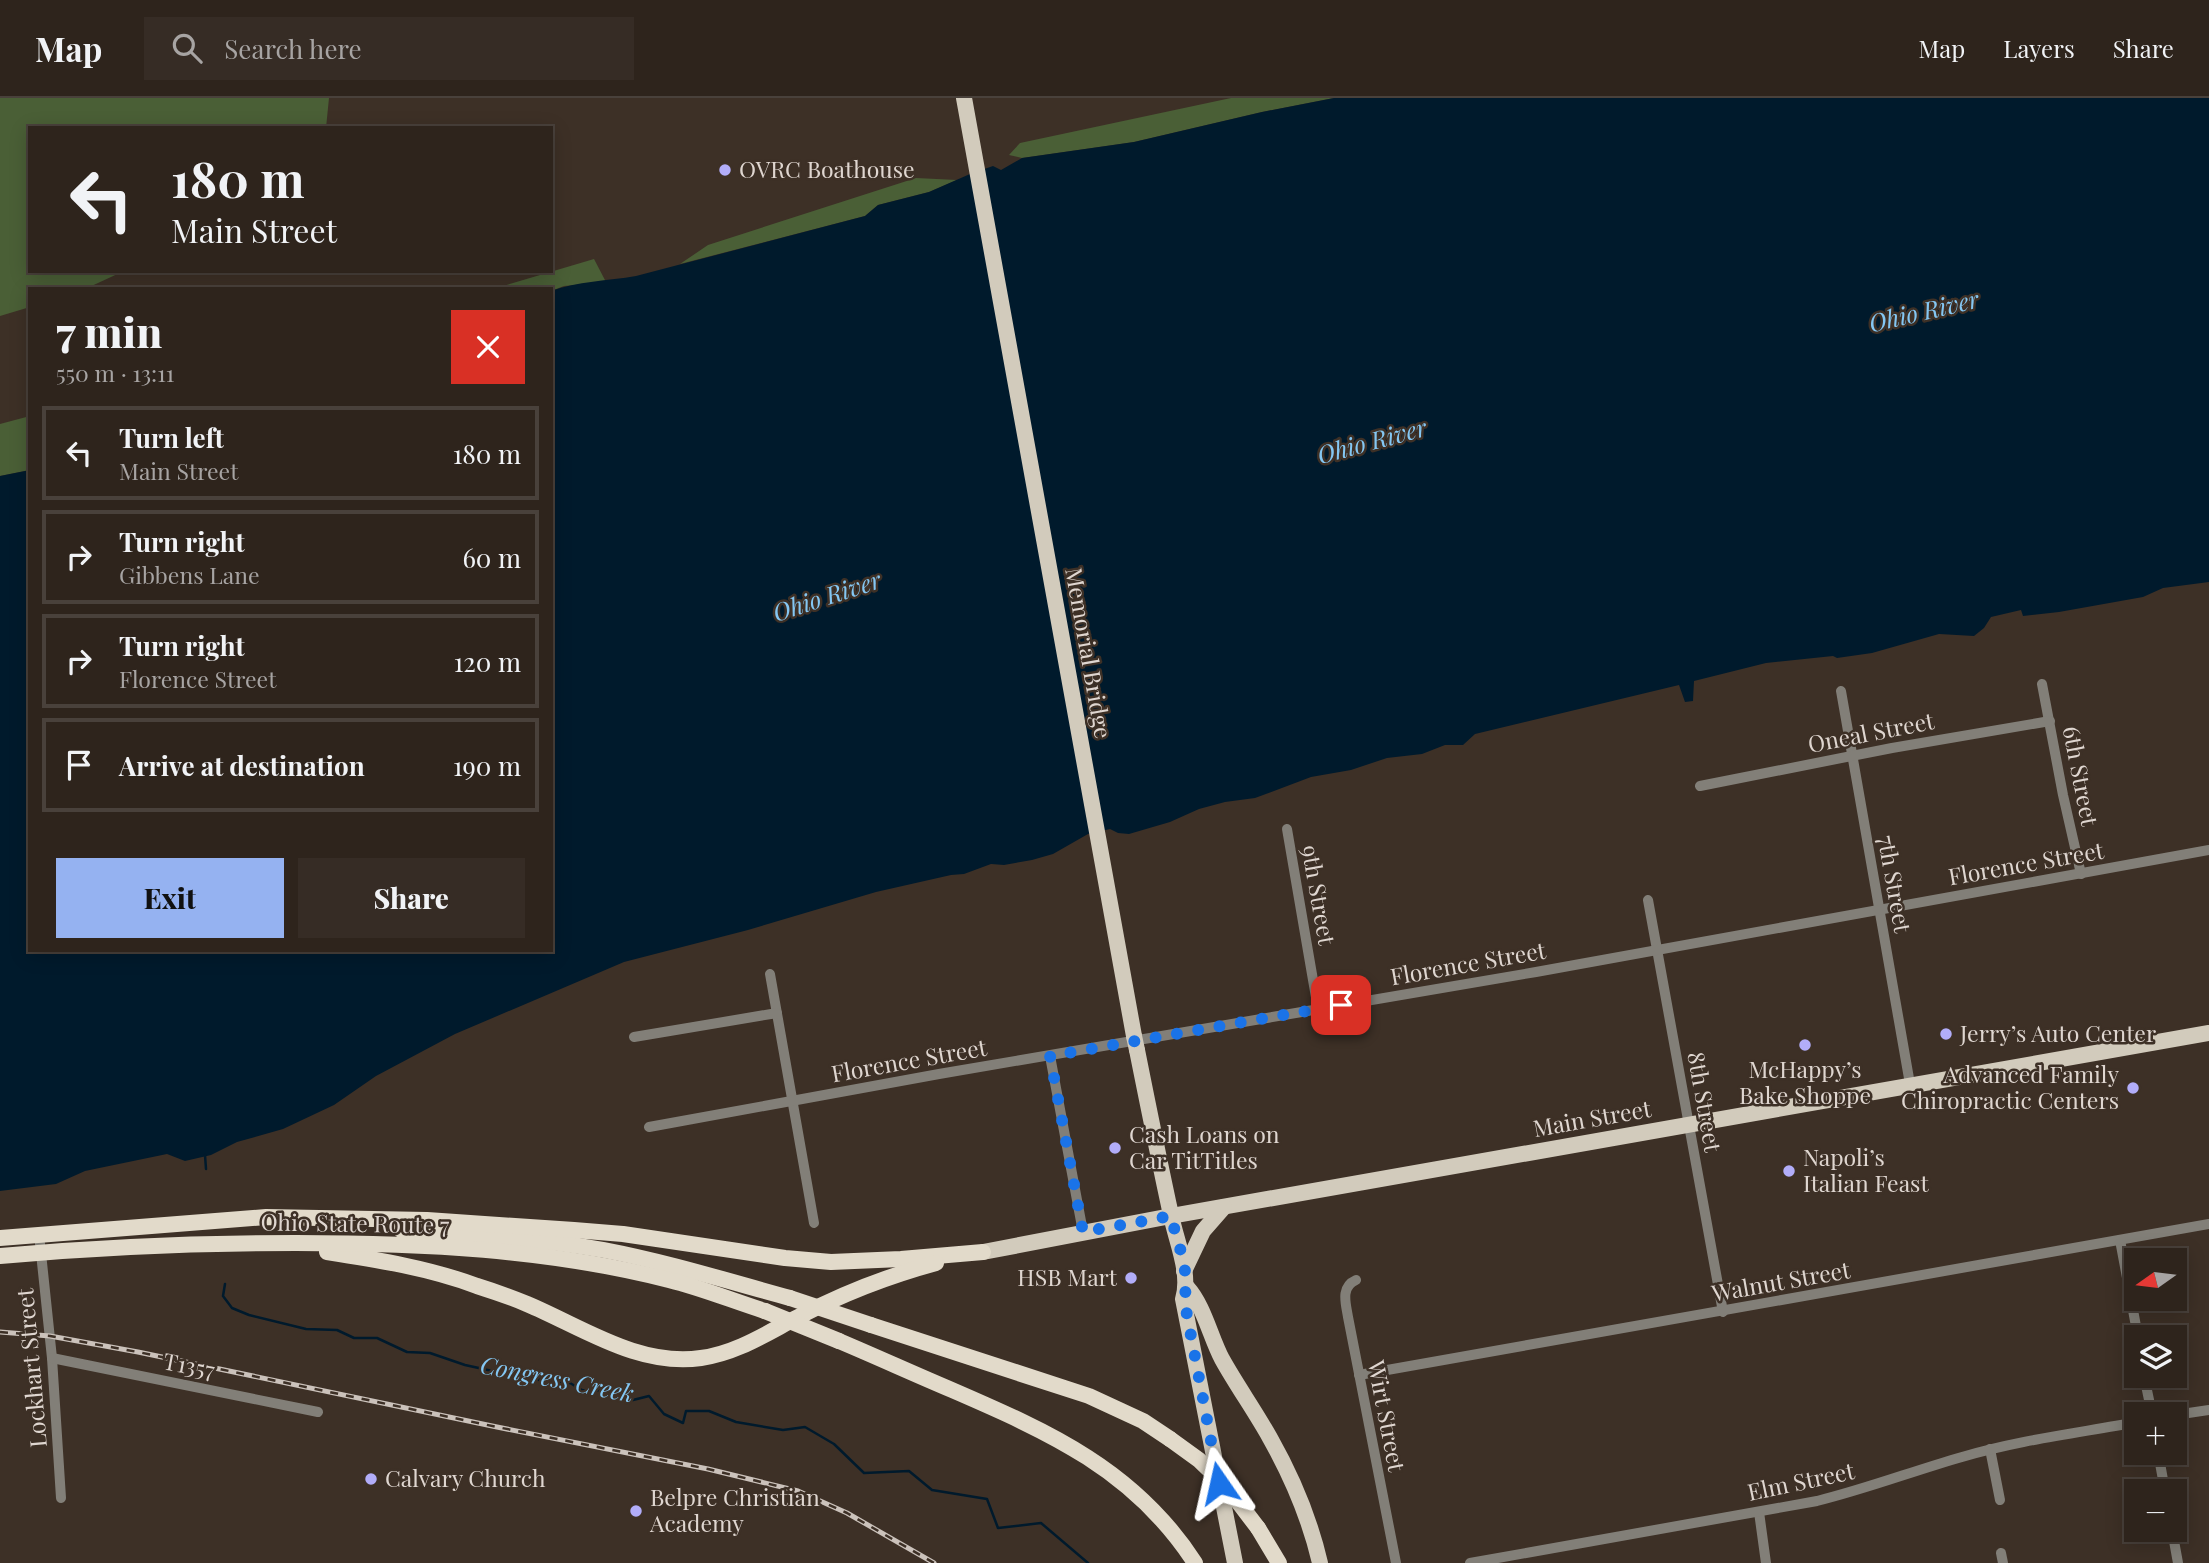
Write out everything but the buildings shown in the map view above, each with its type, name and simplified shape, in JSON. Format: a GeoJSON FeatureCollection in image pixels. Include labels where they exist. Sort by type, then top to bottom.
{"type":"FeatureCollection","features":[{"type":"Feature","properties":{"kind":"highway"},"geometry":{"type":"LineString","coordinates":[[0,1238],[266,1217],[517,1225],[623,1234],[785,1258],[831,1262],[982,1252]]}},
{"type":"Feature","properties":{"kind":"highway"},"geometry":{"type":"LineString","coordinates":[[154,1226],[348,1228],[469,1234],[570,1245],[662,1263],[790,1298],[1089,1396],[1143,1420],[1199,1460],[1226,1486],[1258,1528],[1279,1563]]}},
{"type":"Feature","properties":{"kind":"highway"},"geometry":{"type":"LineString","coordinates":[[268,1243],[416,1268],[475,1285],[526,1304],[627,1349],[677,1359],[725,1353],[869,1285],[909,1270],[982,1252]]}},
{"type":"Feature","properties":{"kind":"highway","name":"Ohio State Route 7"},"geometry":{"type":"LineString","coordinates":[[0,1256],[139,1246],[268,1243],[386,1245],[527,1255],[636,1273],[706,1291],[765,1311],[1027,1423],[1065,1442],[1115,1477],[1142,1500],[1168,1525],[1195,1563]]}},
{"type":"Feature","properties":{"kind":"main road","name":"Memorial Bridge"},"geometry":{"type":"LineString","coordinates":[[964,98],[1137,1051],[1186,1279]]}},
{"type":"Feature","properties":{"kind":"main road","name":"Main Street"},"geometry":{"type":"LineString","coordinates":[[982,1252],[2209,1032]]}},
{"type":"Feature","properties":{"kind":"main road"},"geometry":{"type":"LineString","coordinates":[[1224,1207],[1203,1231],[1186,1279],[1184,1299],[1235,1563]]}},
{"type":"Feature","properties":{"kind":"main road"},"geometry":{"type":"LineString","coordinates":[[1186,1279],[1230,1374],[1270,1437],[1290,1478],[1315,1542],[1320,1563]]}},
{"type":"Feature","properties":{"kind":"street","name":"6th Street"},"geometry":{"type":"LineString","coordinates":[[2042,684],[2081,874]]}},
{"type":"Feature","properties":{"kind":"street","name":"7th Street"},"geometry":{"type":"LineString","coordinates":[[1841,691],[1910,1084]]}},
{"type":"Feature","properties":{"kind":"street","name":"Oneal Street"},"geometry":{"type":"LineString","coordinates":[[1700,786],[2049,721]]}},
{"type":"Feature","properties":{"kind":"street","name":"9th Street"},"geometry":{"type":"LineString","coordinates":[[1287,830],[1318,1009]]}},
{"type":"Feature","properties":{"kind":"street","name":"Florence Street"},"geometry":{"type":"LineString","coordinates":[[649,1127],[1658,950],[2209,850]]}},
{"type":"Feature","properties":{"kind":"street","name":"8th Street"},"geometry":{"type":"LineString","coordinates":[[1648,900],[1723,1312]]}},
{"type":"Feature","properties":{"kind":"street"},"geometry":{"type":"LineString","coordinates":[[770,974],[814,1223]]}},
{"type":"Feature","properties":{"kind":"street"},"geometry":{"type":"LineString","coordinates":[[634,1037],[777,1013]]}},
{"type":"Feature","properties":{"kind":"street"},"geometry":{"type":"LineString","coordinates":[[1050,1056],[1083,1232]]}},
{"type":"Feature","properties":{"kind":"street","name":"Walnut Street"},"geometry":{"type":"LineString","coordinates":[[1359,1375],[2209,1224]]}},
{"type":"Feature","properties":{"kind":"street","name":"Lockhart Street"},"geometry":{"type":"LineString","coordinates":[[39,1234],[52,1358],[61,1498]]}},
{"type":"Feature","properties":{"kind":"street"},"geometry":{"type":"LineString","coordinates":[[2120,1240],[2136,1325]]}},
{"type":"Feature","properties":{"kind":"street","name":"Wirt Street"},"geometry":{"type":"LineString","coordinates":[[1356,1280],[1347,1286],[1345,1297],[1396,1563]]}},
{"type":"Feature","properties":{"kind":"street","name":"T1357"},"geometry":{"type":"LineString","coordinates":[[52,1358],[318,1412]]}},
{"type":"Feature","properties":{"kind":"street"},"geometry":{"type":"LineString","coordinates":[[2187,1413],[2209,1410]]}},
{"type":"Feature","properties":{"kind":"street","name":"Elm Street"},"geometry":{"type":"LineString","coordinates":[[1470,1563],[1857,1492],[2013,1443],[2124,1424]]}},
{"type":"Feature","properties":{"kind":"street"},"geometry":{"type":"LineString","coordinates":[[1990,1450],[2000,1500]]}},
{"type":"Feature","properties":{"kind":"street"},"geometry":{"type":"LineString","coordinates":[[1759,1511],[1766,1563]]}},
{"type":"Feature","properties":{"kind":"street"},"geometry":{"type":"LineString","coordinates":[[2175,1542],[2179,1563]]}},
{"type":"Feature","properties":{"kind":"green space"},"geometry":{"type":"Polygon","coordinates":[[[0,98],[329,98],[326,126],[28,126],[28,273],[120,273],[89,287],[28,287],[28,308],[0,316],[0,98]]]}},
{"type":"Feature","properties":{"kind":"green space"},"geometry":{"type":"Polygon","coordinates":[[[1231,98],[1334,98],[1134,142],[1022,158],[1009,155],[1020,143],[1231,98]]]}},
{"type":"Feature","properties":{"kind":"green space"},"geometry":{"type":"Polygon","coordinates":[[[916,178],[957,180],[929,192],[878,205],[865,216],[680,264],[708,245],[916,178]]]}},
{"type":"Feature","properties":{"kind":"green space"},"geometry":{"type":"Polygon","coordinates":[[[594,259],[606,282],[564,286],[553,290],[553,287],[500,287],[553,273],[594,259]]]}},
{"type":"Feature","properties":{"kind":"green space"},"geometry":{"type":"Polygon","coordinates":[[[28,417],[28,470],[0,476],[0,424],[28,417]]]}},
{"type":"Feature","properties":{"kind":"water","name":"Ohio River"},"geometry":{"type":"Polygon","coordinates":[[[1334,98],[2209,98],[2209,582],[2163,588],[2143,597],[2059,612],[2023,616],[2021,610],[1991,617],[1984,628],[1974,636],[1939,634],[1872,653],[1766,663],[1694,681],[1693,701],[1685,702],[1679,685],[1475,734],[1463,745],[1445,745],[1422,754],[1387,758],[1351,770],[1311,777],[1255,798],[1199,809],[1170,822],[1129,834],[1110,829],[1088,834],[1053,854],[1032,860],[1004,865],[991,864],[964,874],[876,892],[748,930],[624,962],[455,1034],[376,1076],[334,1105],[283,1129],[237,1142],[211,1155],[185,1161],[167,1154],[85,1171],[56,1184],[0,1191],[0,476],[28,470],[28,952],[553,952],[553,290],[582,283],[636,276],[865,216],[878,205],[929,192],[993,166],[1001,170],[1022,158],[1134,142],[1334,98]]]}},
{"type":"Feature","properties":{"kind":"waterway","name":"Congress Creek"},"geometry":{"type":"LineString","coordinates":[[205,1155],[206,1169]]}},
{"type":"Feature","properties":{"kind":"waterway","name":"Congress Creek"},"geometry":{"type":"LineString","coordinates":[[225,1284],[223,1296],[232,1308],[249,1315],[306,1329],[337,1330],[354,1338],[377,1338],[407,1352],[430,1353],[497,1372],[524,1373],[546,1383],[570,1383],[582,1390],[608,1391],[633,1400],[649,1396],[664,1414],[683,1423],[686,1411],[709,1411],[736,1422],[783,1430],[805,1427],[834,1444],[864,1473],[909,1471],[932,1490],[987,1499],[998,1528],[1041,1523],[1088,1563]]}},
{"type":"Feature","properties":{"kind":"railway"},"geometry":{"type":"LineString","coordinates":[[0,1332],[50,1336],[138,1352],[708,1469],[798,1491],[847,1513],[934,1563]]}},
{"type":"Feature","properties":{"kind":"place","name":"OVRC Boathouse"},"geometry":{"type":"Point","coordinates":[725,170]}},
{"type":"Feature","properties":{"kind":"place","name":"Jerry’s Auto Center"},"geometry":{"type":"Point","coordinates":[1946,1034]}},
{"type":"Feature","properties":{"kind":"place","name":"McHappy’s Bake Shoppe"},"geometry":{"type":"Point","coordinates":[1805,1045]}},
{"type":"Feature","properties":{"kind":"place","name":"Advanced Family Chiropractic Centers"},"geometry":{"type":"Point","coordinates":[2133,1088]}},
{"type":"Feature","properties":{"kind":"place","name":"Cash Loans on Car TitTitles"},"geometry":{"type":"Point","coordinates":[1115,1148]}},
{"type":"Feature","properties":{"kind":"place","name":"Napoli’s Italian Feast"},"geometry":{"type":"Point","coordinates":[1789,1171]}},
{"type":"Feature","properties":{"kind":"place","name":"HSB Mart"},"geometry":{"type":"Point","coordinates":[1131,1278]}},
{"type":"Feature","properties":{"kind":"place","name":"Calvary Church"},"geometry":{"type":"Point","coordinates":[371,1479]}},
{"type":"Feature","properties":{"kind":"place","name":"Belpre Christian Academy"},"geometry":{"type":"Point","coordinates":[636,1511]}},
{"type":"Feature","properties":{"kind":"route"},"geometry":{"type":"LineString","coordinates":[[1219,1483],[1184,1299],[1187,1287],[1171,1216],[1083,1232],[1050,1056],[1341,1005]]}}]}
